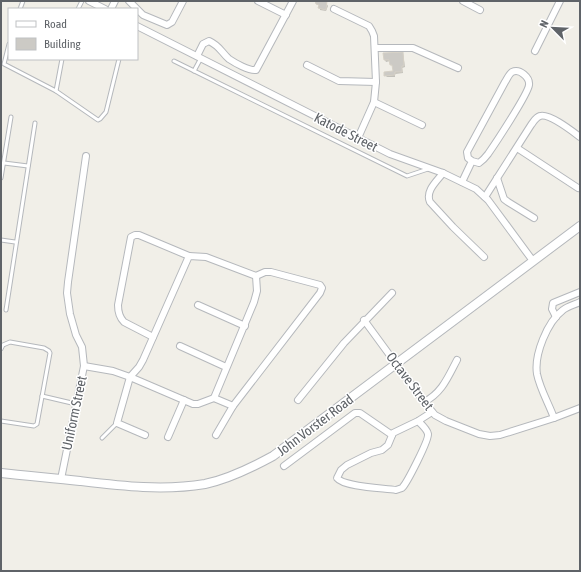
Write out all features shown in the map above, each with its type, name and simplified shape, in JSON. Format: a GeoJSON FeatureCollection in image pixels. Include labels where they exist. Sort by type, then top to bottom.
{"type":"FeatureCollection","features":[{"type":"Feature","properties":{"kind":"street"},"geometry":{"type":"LineString","coordinates":[[89,1],[103,8]]}},
{"type":"Feature","properties":{"kind":"street"},"geometry":{"type":"LineString","coordinates":[[129,1],[136,8]]}},
{"type":"Feature","properties":{"kind":"street"},"geometry":{"type":"LineString","coordinates":[[138,9],[144,15],[168,25],[172,22],[183,1]]}},
{"type":"Feature","properties":{"kind":"street"},"geometry":{"type":"LineString","coordinates":[[258,1],[286,15]]}},
{"type":"Feature","properties":{"kind":"street"},"geometry":{"type":"LineString","coordinates":[[199,57],[203,44],[209,41],[219,47],[230,60],[251,70],[256,70],[293,1]]}},
{"type":"Feature","properties":{"kind":"street"},"geometry":{"type":"LineString","coordinates":[[463,1],[480,10]]}},
{"type":"Feature","properties":{"kind":"street"},"geometry":{"type":"LineString","coordinates":[[535,51],[560,1]]}},
{"type":"Feature","properties":{"kind":"street"},"geometry":{"type":"LineString","coordinates":[[334,9],[369,26],[373,33],[376,82],[374,102],[358,138]]}},
{"type":"Feature","properties":{"kind":"street","name":"Katode Street"},"geometry":{"type":"LineString","coordinates":[[138,26],[397,157],[443,173],[481,192],[533,261]]}},
{"type":"Feature","properties":{"kind":"street"},"geometry":{"type":"LineString","coordinates":[[375,48],[414,48],[458,68]]}},
{"type":"Feature","properties":{"kind":"street"},"geometry":{"type":"LineString","coordinates":[[307,65],[339,81],[376,82]]}},
{"type":"Feature","properties":{"kind":"street"},"geometry":{"type":"LineString","coordinates":[[516,71],[521,73],[528,78],[529,87],[488,154],[479,163],[472,161],[468,158],[467,152],[505,82],[512,72],[516,71]]}},
{"type":"Feature","properties":{"kind":"street"},"geometry":{"type":"LineString","coordinates":[[374,102],[422,125]]}},
{"type":"Feature","properties":{"kind":"street"},"geometry":{"type":"LineString","coordinates":[[485,197],[536,119],[543,115],[549,117],[580,137]]}},
{"type":"Feature","properties":{"kind":"street"},"geometry":{"type":"LineString","coordinates":[[517,148],[578,188]]}},
{"type":"Feature","properties":{"kind":"street","name":"Uniform Street"},"geometry":{"type":"LineString","coordinates":[[61,479],[84,366],[82,347],[76,335],[70,314],[67,293],[86,156]]}},
{"type":"Feature","properties":{"kind":"street"},"geometry":{"type":"LineString","coordinates":[[462,182],[472,161]]}},
{"type":"Feature","properties":{"kind":"street"},"geometry":{"type":"LineString","coordinates":[[443,173],[432,186],[428,198],[452,227],[484,257]]}},
{"type":"Feature","properties":{"kind":"street"},"geometry":{"type":"LineString","coordinates":[[497,178],[504,199],[534,218]]}},
{"type":"Feature","properties":{"kind":"street","name":"John Vorster Road"},"geometry":{"type":"LineString","coordinates":[[1,473],[114,485],[162,488],[205,484],[246,470],[273,456],[580,226]]}},
{"type":"Feature","properties":{"kind":"street"},"geometry":{"type":"LineString","coordinates":[[153,337],[124,322],[120,319],[118,313],[118,305],[131,238],[133,235],[139,235],[189,256],[206,257],[256,276],[265,272],[271,272],[318,284],[322,288],[320,293],[233,406],[216,435]]}},
{"type":"Feature","properties":{"kind":"street"},"geometry":{"type":"LineString","coordinates":[[145,435],[118,423],[130,377],[140,367],[189,256]]}},
{"type":"Feature","properties":{"kind":"street"},"geometry":{"type":"LineString","coordinates":[[214,398],[256,297],[256,276]]}},
{"type":"Feature","properties":{"kind":"street"},"geometry":{"type":"LineString","coordinates":[[556,317],[552,309],[553,303],[580,292]]}},
{"type":"Feature","properties":{"kind":"street"},"geometry":{"type":"LineString","coordinates":[[298,400],[364,320],[392,293]]}},
{"type":"Feature","properties":{"kind":"street"},"geometry":{"type":"LineString","coordinates":[[554,418],[540,381],[537,367],[538,354],[541,344],[556,317],[567,308],[580,302]]}},
{"type":"Feature","properties":{"kind":"street"},"geometry":{"type":"LineString","coordinates":[[198,305],[245,326]]}},
{"type":"Feature","properties":{"kind":"street","name":"Octave Street"},"geometry":{"type":"LineString","coordinates":[[364,320],[432,412],[449,423],[479,434],[497,436],[580,408]]}},
{"type":"Feature","properties":{"kind":"street"},"geometry":{"type":"LineString","coordinates":[[180,346],[226,367]]}},
{"type":"Feature","properties":{"kind":"street"},"geometry":{"type":"LineString","coordinates":[[424,402],[433,398],[443,388],[457,360]]}},
{"type":"Feature","properties":{"kind":"street"},"geometry":{"type":"LineString","coordinates":[[84,366],[113,371],[184,400],[198,404],[214,398],[233,406]]}},
{"type":"Feature","properties":{"kind":"street"},"geometry":{"type":"LineString","coordinates":[[168,437],[184,400]]}},
{"type":"Feature","properties":{"kind":"street"},"geometry":{"type":"LineString","coordinates":[[418,421],[427,432],[427,440],[407,482],[402,488],[396,490],[346,484],[338,480],[337,475],[347,464],[371,452],[382,450],[388,445],[392,435],[397,431],[418,421],[432,412]]}},
{"type":"Feature","properties":{"kind":"street"},"geometry":{"type":"LineString","coordinates":[[284,466],[355,413],[360,413],[392,435]]}},
{"type":"Feature","properties":{"kind":"lane"},"geometry":{"type":"LineString","coordinates":[[8,47],[3,64],[56,91],[98,120],[100,120],[106,112],[119,60]]}},
{"type":"Feature","properties":{"kind":"lane"},"geometry":{"type":"LineString","coordinates":[[194,71],[199,57]]}},
{"type":"Feature","properties":{"kind":"lane"},"geometry":{"type":"LineString","coordinates":[[56,91],[62,60]]}},
{"type":"Feature","properties":{"kind":"lane"},"geometry":{"type":"LineString","coordinates":[[174,61],[407,176],[430,168]]}},
{"type":"Feature","properties":{"kind":"lane"},"geometry":{"type":"LineString","coordinates":[[1,178],[10,117]]}},
{"type":"Feature","properties":{"kind":"lane"},"geometry":{"type":"LineString","coordinates":[[6,310],[34,123]]}},
{"type":"Feature","properties":{"kind":"lane"},"geometry":{"type":"LineString","coordinates":[[4,163],[28,166]]}},
{"type":"Feature","properties":{"kind":"lane"},"geometry":{"type":"LineString","coordinates":[[2,240],[15,242]]}},
{"type":"Feature","properties":{"kind":"lane"},"geometry":{"type":"LineString","coordinates":[[1,349],[3,345],[10,342],[44,348],[49,351],[38,422],[35,425],[1,421]]}},
{"type":"Feature","properties":{"kind":"lane"},"geometry":{"type":"LineString","coordinates":[[42,396],[76,404]]}},
{"type":"Feature","properties":{"kind":"lane"},"geometry":{"type":"LineString","coordinates":[[102,438],[118,423]]}},
{"type":"Feature","properties":{"kind":"building"},"geometry":{"type":"Polygon","coordinates":[[[315,1],[327,1],[326,10],[318,8],[319,5],[316,4],[315,1]]]}},
{"type":"Feature","properties":{"kind":"building"},"geometry":{"type":"Polygon","coordinates":[[[403,52],[404,66],[402,66],[402,72],[395,72],[395,75],[384,76],[384,72],[393,71],[389,60],[384,60],[383,53],[403,52]]]}}]}
